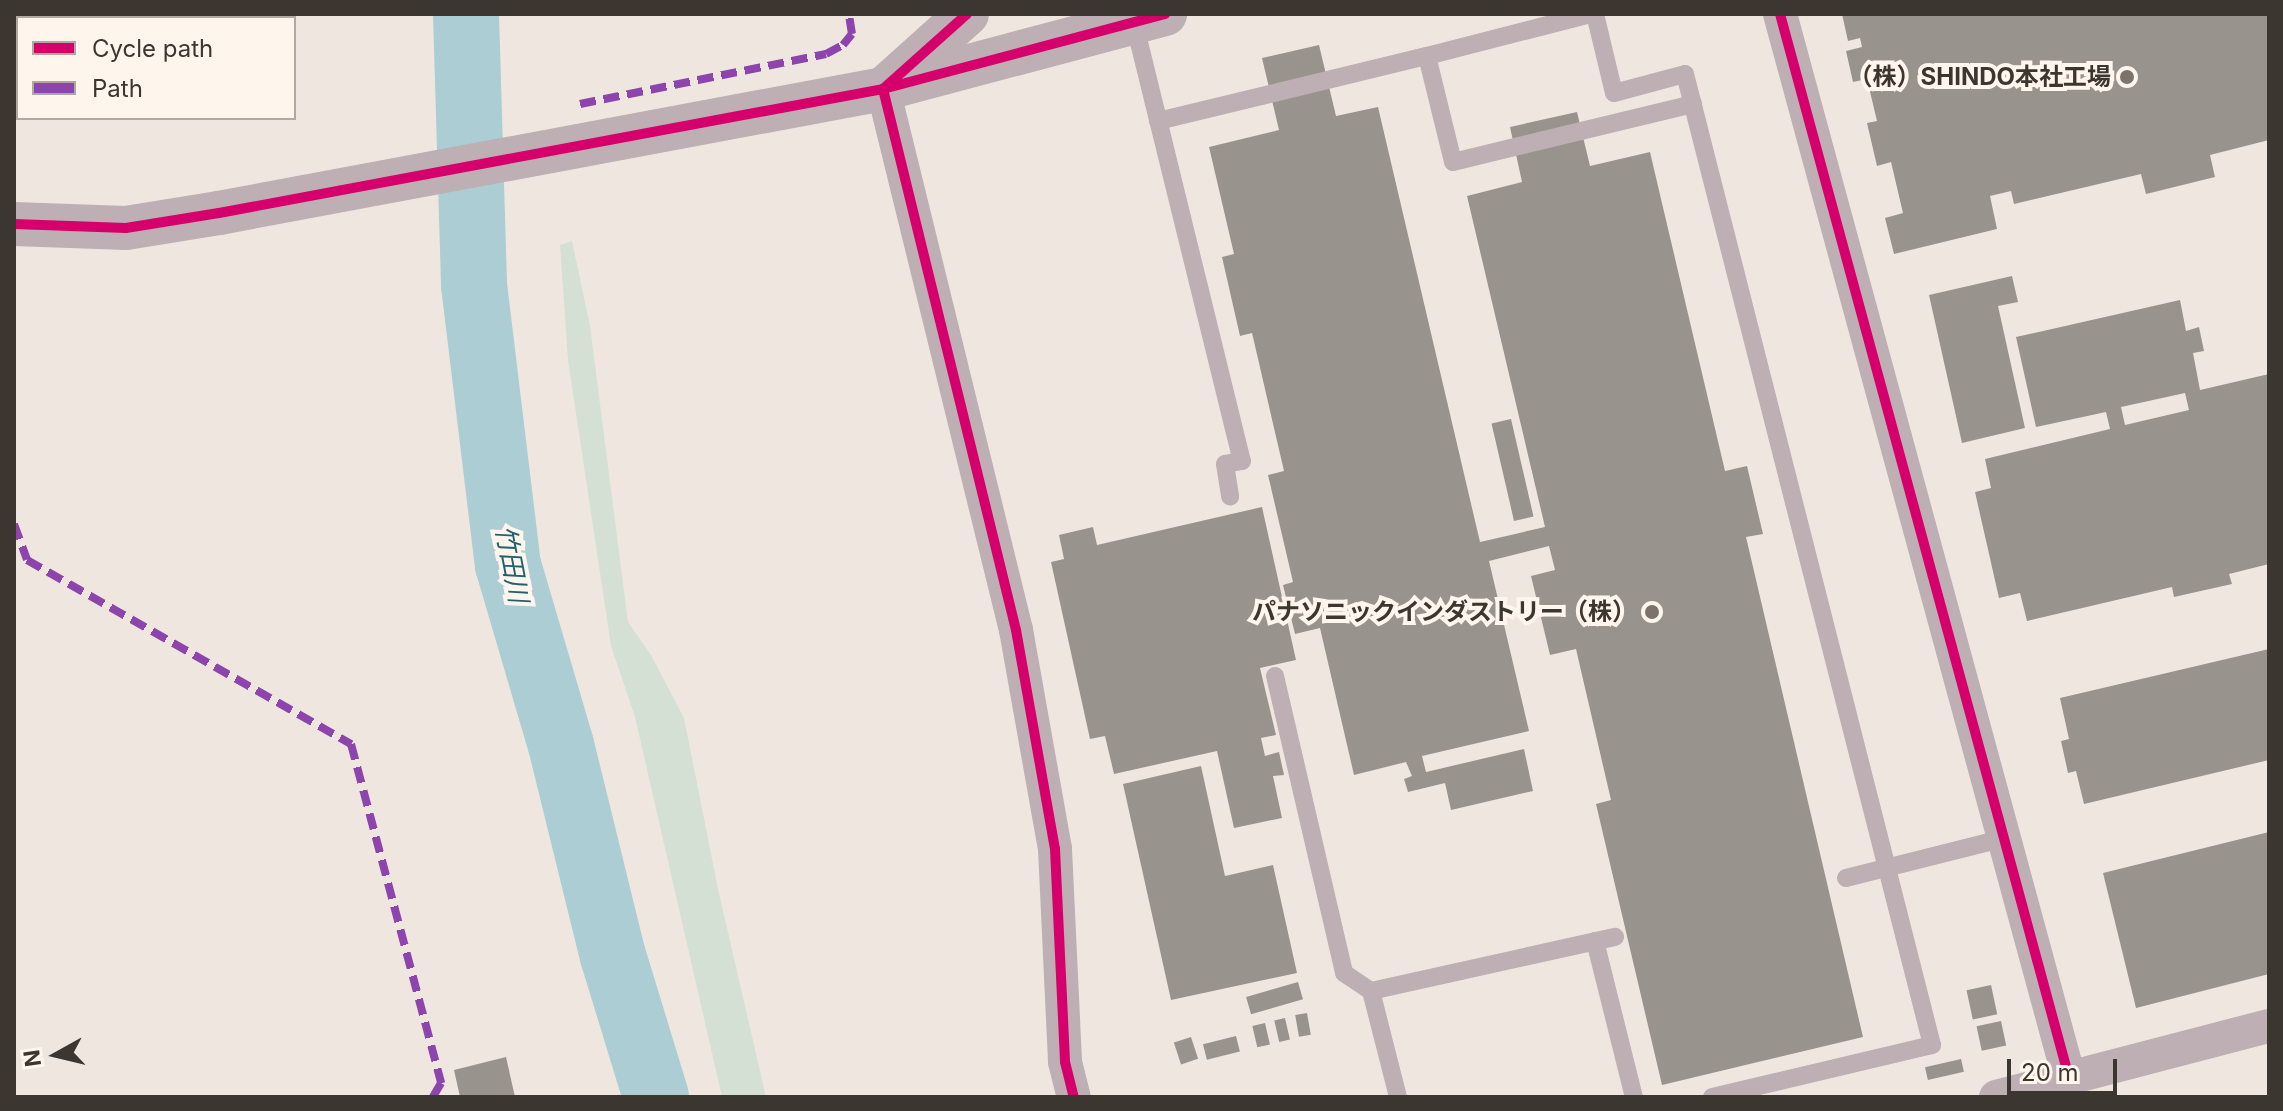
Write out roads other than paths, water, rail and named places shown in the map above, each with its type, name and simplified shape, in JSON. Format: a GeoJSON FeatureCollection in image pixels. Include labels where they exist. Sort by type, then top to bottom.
{"type":"FeatureCollection","features":[{"type":"Feature","properties":{"kind":"street"},"geometry":{"type":"LineString","coordinates":[[883,89],[967,14]]}},
{"type":"Feature","properties":{"kind":"street"},"geometry":{"type":"LineString","coordinates":[[1780,14],[2069,1078]]}},
{"type":"Feature","properties":{"kind":"street"},"geometry":{"type":"LineString","coordinates":[[14,224],[126,228],[219,213],[883,89],[1150,18]]}},
{"type":"Feature","properties":{"kind":"street"},"geometry":{"type":"LineString","coordinates":[[883,89],[1016,630],[1055,849],[1065,1062],[1074,1097]]}},
{"type":"Feature","properties":{"kind":"street"},"geometry":{"type":"LineString","coordinates":[[1996,1097],[2269,1026]]}},
{"type":"Feature","properties":{"kind":"lane"},"geometry":{"type":"LineString","coordinates":[[1158,121],[1593,14],[1614,93],[1685,74],[1932,1045],[1712,1097]]}},
{"type":"Feature","properties":{"kind":"lane"},"geometry":{"type":"LineString","coordinates":[[1150,18],[1158,121],[1242,461],[1225,464],[1230,497]]}},
{"type":"Feature","properties":{"kind":"lane"},"geometry":{"type":"LineString","coordinates":[[1427,56],[1453,162],[1693,104]]}},
{"type":"Feature","properties":{"kind":"lane"},"geometry":{"type":"LineString","coordinates":[[1275,676],[1344,973],[1371,991],[1398,1097]]}},
{"type":"Feature","properties":{"kind":"lane"},"geometry":{"type":"LineString","coordinates":[[1846,878],[2005,838]]}},
{"type":"Feature","properties":{"kind":"lane"},"geometry":{"type":"LineString","coordinates":[[1371,991],[1615,937]]}},
{"type":"Feature","properties":{"kind":"lane"},"geometry":{"type":"LineString","coordinates":[[1595,941],[1634,1097]]}},
{"type":"Feature","properties":{"kind":"waterway","name":"竹田川"},"geometry":{"type":"LineString","coordinates":[[466,14],[474,285],[508,565],[561,745],[613,956],[656,1097]]}},
{"type":"Feature","properties":{"kind":"place","name":"（株）SHINDO本社工場"},"geometry":{"type":"Point","coordinates":[2127,77]}},
{"type":"Feature","properties":{"kind":"place","name":"パナソニックインダストリー（株）"},"geometry":{"type":"Point","coordinates":[1652,612]}}]}
